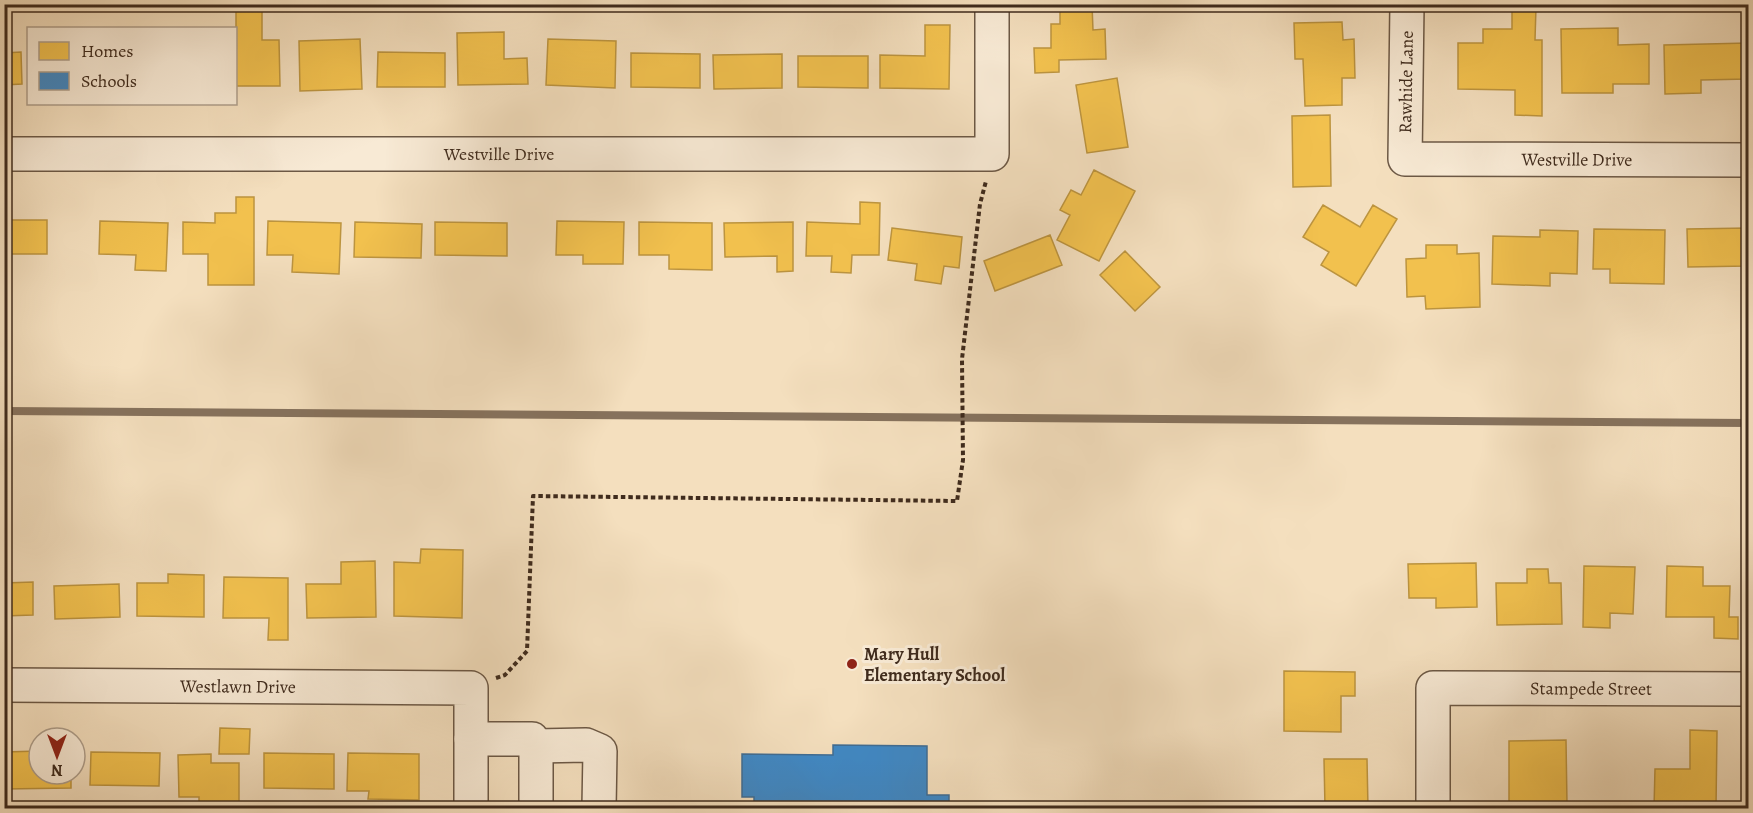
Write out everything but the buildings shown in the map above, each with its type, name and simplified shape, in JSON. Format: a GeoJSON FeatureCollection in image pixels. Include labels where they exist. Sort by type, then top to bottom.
{"type":"FeatureCollection","features":[{"type":"Feature","properties":{"kind":"street"},"geometry":{"type":"LineString","coordinates":[[992,4],[992,154]]}},
{"type":"Feature","properties":{"kind":"street","name":"Rawhide Lane"},"geometry":{"type":"LineString","coordinates":[[1405,159],[1407,4]]}},
{"type":"Feature","properties":{"kind":"street","name":"Westville Drive"},"geometry":{"type":"LineString","coordinates":[[4,154],[992,154]]}},
{"type":"Feature","properties":{"kind":"street","name":"Westville Drive"},"geometry":{"type":"LineString","coordinates":[[1405,159],[1749,160]]}},
{"type":"Feature","properties":{"kind":"street","name":"Westlawn Drive"},"geometry":{"type":"LineString","coordinates":[[4,685],[471,688]]}},
{"type":"Feature","properties":{"kind":"street"},"geometry":{"type":"LineString","coordinates":[[471,688],[471,808]]}},
{"type":"Feature","properties":{"kind":"street","name":"Stampede Street"},"geometry":{"type":"LineString","coordinates":[[1433,808],[1433,688],[1749,689]]}},
{"type":"Feature","properties":{"kind":"street"},"geometry":{"type":"LineString","coordinates":[[471,739],[532,739],[537,746],[536,808]]}},
{"type":"Feature","properties":{"kind":"street"},"geometry":{"type":"LineString","coordinates":[[537,746],[586,745],[600,751],[599,808]]}},
{"type":"Feature","properties":{"kind":"path"},"geometry":{"type":"LineString","coordinates":[[471,688],[505,675],[527,651],[533,496],[957,501],[963,460],[962,358],[980,204],[992,154]]}},
{"type":"Feature","properties":{"kind":"waterway"},"geometry":{"type":"LineString","coordinates":[[4,411],[1748,423]]}},
{"type":"Feature","properties":{"kind":"place","name":"Mary Hull Elementary School"},"geometry":{"type":"Point","coordinates":[852,664]}}]}
